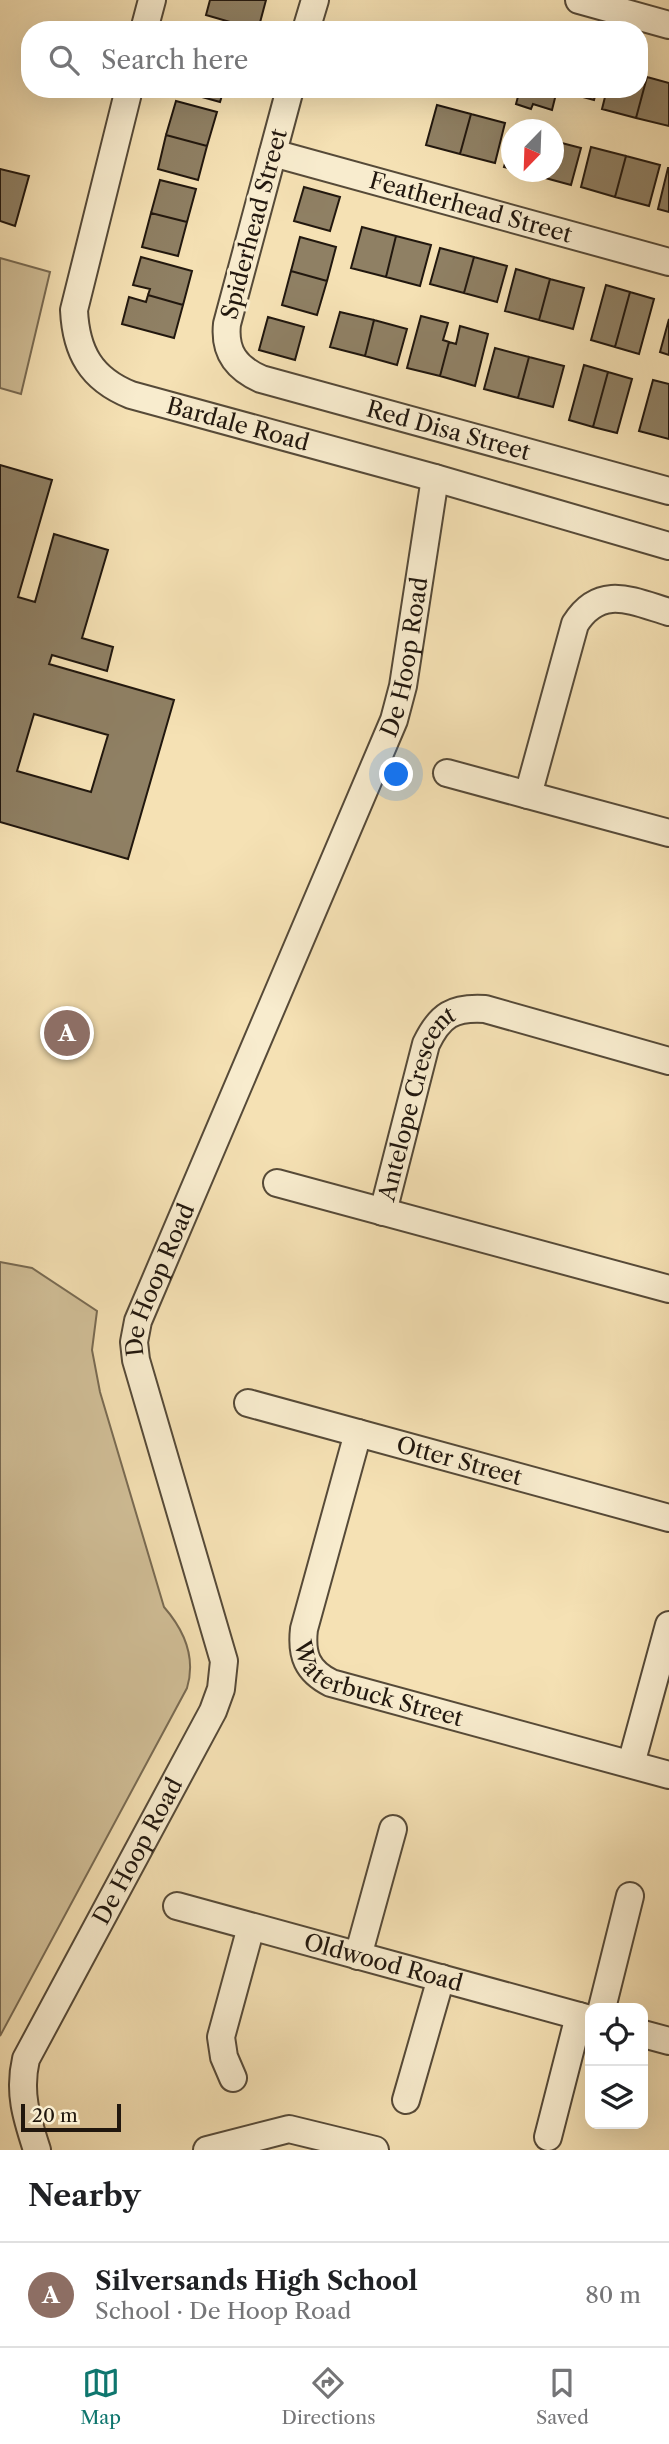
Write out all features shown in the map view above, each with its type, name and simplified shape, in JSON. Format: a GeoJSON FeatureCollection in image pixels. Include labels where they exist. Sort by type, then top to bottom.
{"type":"FeatureCollection","features":[{"type":"Feature","properties":{"kind":"street"},"geometry":{"type":"LineString","coordinates":[[146,21],[152,0]]}},
{"type":"Feature","properties":{"kind":"street"},"geometry":{"type":"LineString","coordinates":[[308,21],[314,0]]}},
{"type":"Feature","properties":{"kind":"street"},"geometry":{"type":"LineString","coordinates":[[579,0],[669,25]]}},
{"type":"Feature","properties":{"kind":"street","name":"Bardale Road"},"geometry":{"type":"LineString","coordinates":[[127,98],[74,310],[75,331],[81,350],[91,368],[116,389],[669,546]]}},
{"type":"Feature","properties":{"kind":"street","name":"Spiderhead Street"},"geometry":{"type":"LineString","coordinates":[[232,359],[225,337],[227,324],[288,98]]}},
{"type":"Feature","properties":{"kind":"street","name":"Featherhead Street"},"geometry":{"type":"LineString","coordinates":[[273,153],[669,262]]}},
{"type":"Feature","properties":{"kind":"street","name":"Red Disa Street"},"geometry":{"type":"LineString","coordinates":[[232,359],[238,367],[261,379],[669,491]]}},
{"type":"Feature","properties":{"kind":"street","name":"De Hoop Road"},"geometry":{"type":"LineString","coordinates":[[37,2150],[24,2111],[22,2094],[26,2060],[213,1711],[223,1675],[224,1661],[136,1360],[134,1342],[138,1321],[394,720],[403,686],[435,478]]}},
{"type":"Feature","properties":{"kind":"street"},"geometry":{"type":"LineString","coordinates":[[528,795],[575,624],[582,612],[593,603],[615,598],[669,612]]}},
{"type":"Feature","properties":{"kind":"street"},"geometry":{"type":"LineString","coordinates":[[447,773],[669,834]]}},
{"type":"Feature","properties":{"kind":"street","name":"Antelope Crescent"},"geometry":{"type":"LineString","coordinates":[[669,1061],[485,1009],[470,1008],[446,1016],[437,1024],[426,1044],[383,1212],[669,1289]]}},
{"type":"Feature","properties":{"kind":"street"},"geometry":{"type":"LineString","coordinates":[[277,1183],[383,1212]]}},
{"type":"Feature","properties":{"kind":"street","name":"Otter Street"},"geometry":{"type":"LineString","coordinates":[[248,1403],[669,1518]]}},
{"type":"Feature","properties":{"kind":"street","name":"Waterbuck Street"},"geometry":{"type":"LineString","coordinates":[[358,1433],[304,1629],[302,1650],[311,1669],[331,1683],[669,1775]]}},
{"type":"Feature","properties":{"kind":"street"},"geometry":{"type":"LineString","coordinates":[[631,1765],[669,1625]]}},
{"type":"Feature","properties":{"kind":"street"},"geometry":{"type":"LineString","coordinates":[[358,1956],[393,1829]]}},
{"type":"Feature","properties":{"kind":"street"},"geometry":{"type":"LineString","coordinates":[[594,2003],[630,1896]]}},
{"type":"Feature","properties":{"kind":"street","name":"Oldwood Road"},"geometry":{"type":"LineString","coordinates":[[177,1906],[441,1978],[585,2013]]}},
{"type":"Feature","properties":{"kind":"street"},"geometry":{"type":"LineString","coordinates":[[233,2078],[223,2057],[221,2037],[251,1927]]}},
{"type":"Feature","properties":{"kind":"street"},"geometry":{"type":"LineString","coordinates":[[406,2100],[441,1978]]}},
{"type":"Feature","properties":{"kind":"street"},"geometry":{"type":"LineString","coordinates":[[548,2137],[585,2029]]}},
{"type":"Feature","properties":{"kind":"street"},"geometry":{"type":"LineString","coordinates":[[648,2035],[669,2041]]}},
{"type":"Feature","properties":{"kind":"street"},"geometry":{"type":"LineString","coordinates":[[207,2150],[289,2129],[375,2150]]}},
{"type":"Feature","properties":{"kind":"shaded area"},"geometry":{"type":"Polygon","coordinates":[[[0,258],[50,272],[21,394],[0,388],[0,258]]]}},
{"type":"Feature","properties":{"kind":"shaded area"},"geometry":{"type":"Polygon","coordinates":[[[0,1262],[32,1268],[97,1311],[92,1350],[100,1392],[164,1607],[182,1635],[190,1666],[187,1688],[0,2036],[0,1262]]]}},
{"type":"Feature","properties":{"kind":"building"},"geometry":{"type":"Polygon","coordinates":[[[210,0],[266,0],[260,21],[227,21],[206,15],[210,0]]]}},
{"type":"Feature","properties":{"kind":"building"},"geometry":{"type":"Polygon","coordinates":[[[648,77],[669,83],[669,126],[636,118],[641,98],[648,98],[648,77]]]}},
{"type":"Feature","properties":{"kind":"building"},"geometry":{"type":"Polygon","coordinates":[[[206,98],[221,98],[220,102],[206,98]]]}},
{"type":"Feature","properties":{"kind":"building"},"geometry":{"type":"Polygon","coordinates":[[[518,98],[555,98],[552,110],[533,104],[531,109],[516,104],[518,98]]]}},
{"type":"Feature","properties":{"kind":"building"},"geometry":{"type":"Polygon","coordinates":[[[605,98],[641,98],[636,118],[602,109],[605,98]]]}},
{"type":"Feature","properties":{"kind":"building"},"geometry":{"type":"Polygon","coordinates":[[[176,101],[217,112],[207,146],[166,135],[176,101]]]}},
{"type":"Feature","properties":{"kind":"building"},"geometry":{"type":"Polygon","coordinates":[[[437,105],[471,114],[460,154],[426,145],[437,105]]]}},
{"type":"Feature","properties":{"kind":"building"},"geometry":{"type":"Polygon","coordinates":[[[471,114],[501,122],[501,139],[495,163],[460,154],[471,114]]]}},
{"type":"Feature","properties":{"kind":"building"},"geometry":{"type":"Polygon","coordinates":[[[166,135],[207,146],[198,180],[158,169],[166,135]]]}},
{"type":"Feature","properties":{"kind":"building"},"geometry":{"type":"Polygon","coordinates":[[[564,144],[581,148],[571,185],[560,182],[564,182],[564,144]]]}},
{"type":"Feature","properties":{"kind":"building"},"geometry":{"type":"Polygon","coordinates":[[[591,147],[626,156],[615,197],[581,187],[591,147]]]}},
{"type":"Feature","properties":{"kind":"building"},"geometry":{"type":"Polygon","coordinates":[[[626,156],[660,165],[649,206],[615,197],[626,156]]]}},
{"type":"Feature","properties":{"kind":"building"},"geometry":{"type":"Polygon","coordinates":[[[669,168],[669,212],[658,209],[669,168]]]}},
{"type":"Feature","properties":{"kind":"building"},"geometry":{"type":"Polygon","coordinates":[[[0,169],[29,176],[15,226],[0,221],[0,169]]]}},
{"type":"Feature","properties":{"kind":"building"},"geometry":{"type":"Polygon","coordinates":[[[160,180],[196,189],[187,222],[151,213],[160,180]]]}},
{"type":"Feature","properties":{"kind":"building"},"geometry":{"type":"Polygon","coordinates":[[[304,187],[340,197],[330,231],[294,221],[304,187]]]}},
{"type":"Feature","properties":{"kind":"building"},"geometry":{"type":"Polygon","coordinates":[[[151,213],[187,222],[178,256],[142,247],[151,213]]]}},
{"type":"Feature","properties":{"kind":"building"},"geometry":{"type":"Polygon","coordinates":[[[362,227],[396,236],[386,277],[351,268],[362,227]]]}},
{"type":"Feature","properties":{"kind":"building"},"geometry":{"type":"Polygon","coordinates":[[[396,236],[431,245],[420,286],[386,277],[396,236]]]}},
{"type":"Feature","properties":{"kind":"building"},"geometry":{"type":"Polygon","coordinates":[[[300,237],[336,247],[327,281],[291,271],[300,237]]]}},
{"type":"Feature","properties":{"kind":"building"},"geometry":{"type":"Polygon","coordinates":[[[440,248],[474,257],[464,293],[430,284],[440,248]]]}},
{"type":"Feature","properties":{"kind":"building"},"geometry":{"type":"Polygon","coordinates":[[[141,257],[192,271],[183,305],[148,295],[150,289],[133,285],[141,257]]]}},
{"type":"Feature","properties":{"kind":"building"},"geometry":{"type":"Polygon","coordinates":[[[474,257],[507,266],[497,302],[464,293],[474,257]]]}},
{"type":"Feature","properties":{"kind":"building"},"geometry":{"type":"Polygon","coordinates":[[[516,269],[550,279],[539,320],[505,311],[516,269]]]}},
{"type":"Feature","properties":{"kind":"building"},"geometry":{"type":"Polygon","coordinates":[[[291,271],[327,281],[317,315],[282,305],[291,271]]]}},
{"type":"Feature","properties":{"kind":"building"},"geometry":{"type":"Polygon","coordinates":[[[550,279],[584,288],[573,329],[539,320],[550,279]]]}},
{"type":"Feature","properties":{"kind":"building"},"geometry":{"type":"Polygon","coordinates":[[[606,285],[630,292],[615,347],[591,340],[606,285]]]}},
{"type":"Feature","properties":{"kind":"building"},"geometry":{"type":"Polygon","coordinates":[[[630,292],[654,299],[639,354],[615,347],[630,292]]]}},
{"type":"Feature","properties":{"kind":"building"},"geometry":{"type":"Polygon","coordinates":[[[148,295],[183,305],[174,338],[122,324],[129,297],[146,302],[148,295]]]}},
{"type":"Feature","properties":{"kind":"building"},"geometry":{"type":"Polygon","coordinates":[[[340,312],[374,320],[365,356],[330,347],[340,312]]]}},
{"type":"Feature","properties":{"kind":"building"},"geometry":{"type":"Polygon","coordinates":[[[421,316],[448,323],[443,340],[449,342],[440,376],[407,368],[421,316]]]}},
{"type":"Feature","properties":{"kind":"building"},"geometry":{"type":"Polygon","coordinates":[[[268,317],[304,327],[295,360],[259,350],[268,317]]]}},
{"type":"Feature","properties":{"kind":"building"},"geometry":{"type":"Polygon","coordinates":[[[669,319],[669,355],[660,352],[669,319]]]}},
{"type":"Feature","properties":{"kind":"building"},"geometry":{"type":"Polygon","coordinates":[[[374,320],[407,329],[397,365],[365,356],[374,320]]]}},
{"type":"Feature","properties":{"kind":"building"},"geometry":{"type":"Polygon","coordinates":[[[460,326],[488,334],[475,386],[440,376],[449,342],[456,344],[460,326]]]}},
{"type":"Feature","properties":{"kind":"building"},"geometry":{"type":"Polygon","coordinates":[[[495,348],[529,357],[518,398],[484,389],[495,348]]]}},
{"type":"Feature","properties":{"kind":"building"},"geometry":{"type":"Polygon","coordinates":[[[529,357],[564,366],[553,407],[518,398],[529,357]]]}},
{"type":"Feature","properties":{"kind":"building"},"geometry":{"type":"Polygon","coordinates":[[[584,365],[608,372],[593,427],[569,420],[584,365]]]}},
{"type":"Feature","properties":{"kind":"building"},"geometry":{"type":"Polygon","coordinates":[[[608,372],[632,379],[617,433],[593,427],[608,372]]]}},
{"type":"Feature","properties":{"kind":"building"},"geometry":{"type":"Polygon","coordinates":[[[653,380],[669,384],[669,439],[639,431],[653,380]]]}},
{"type":"Feature","properties":{"kind":"building"},"geometry":{"type":"Polygon","coordinates":[[[0,465],[52,480],[18,597],[35,602],[54,534],[108,550],[82,638],[113,647],[107,671],[52,655],[49,664],[174,700],[128,859],[0,822],[0,465]],[[34,714],[17,771],[91,792],[108,735],[34,714]]]}},
{"type":"Feature","properties":{"kind":"place","name":"Silversands High School"},"geometry":{"type":"Point","coordinates":[67,1033]}}]}
